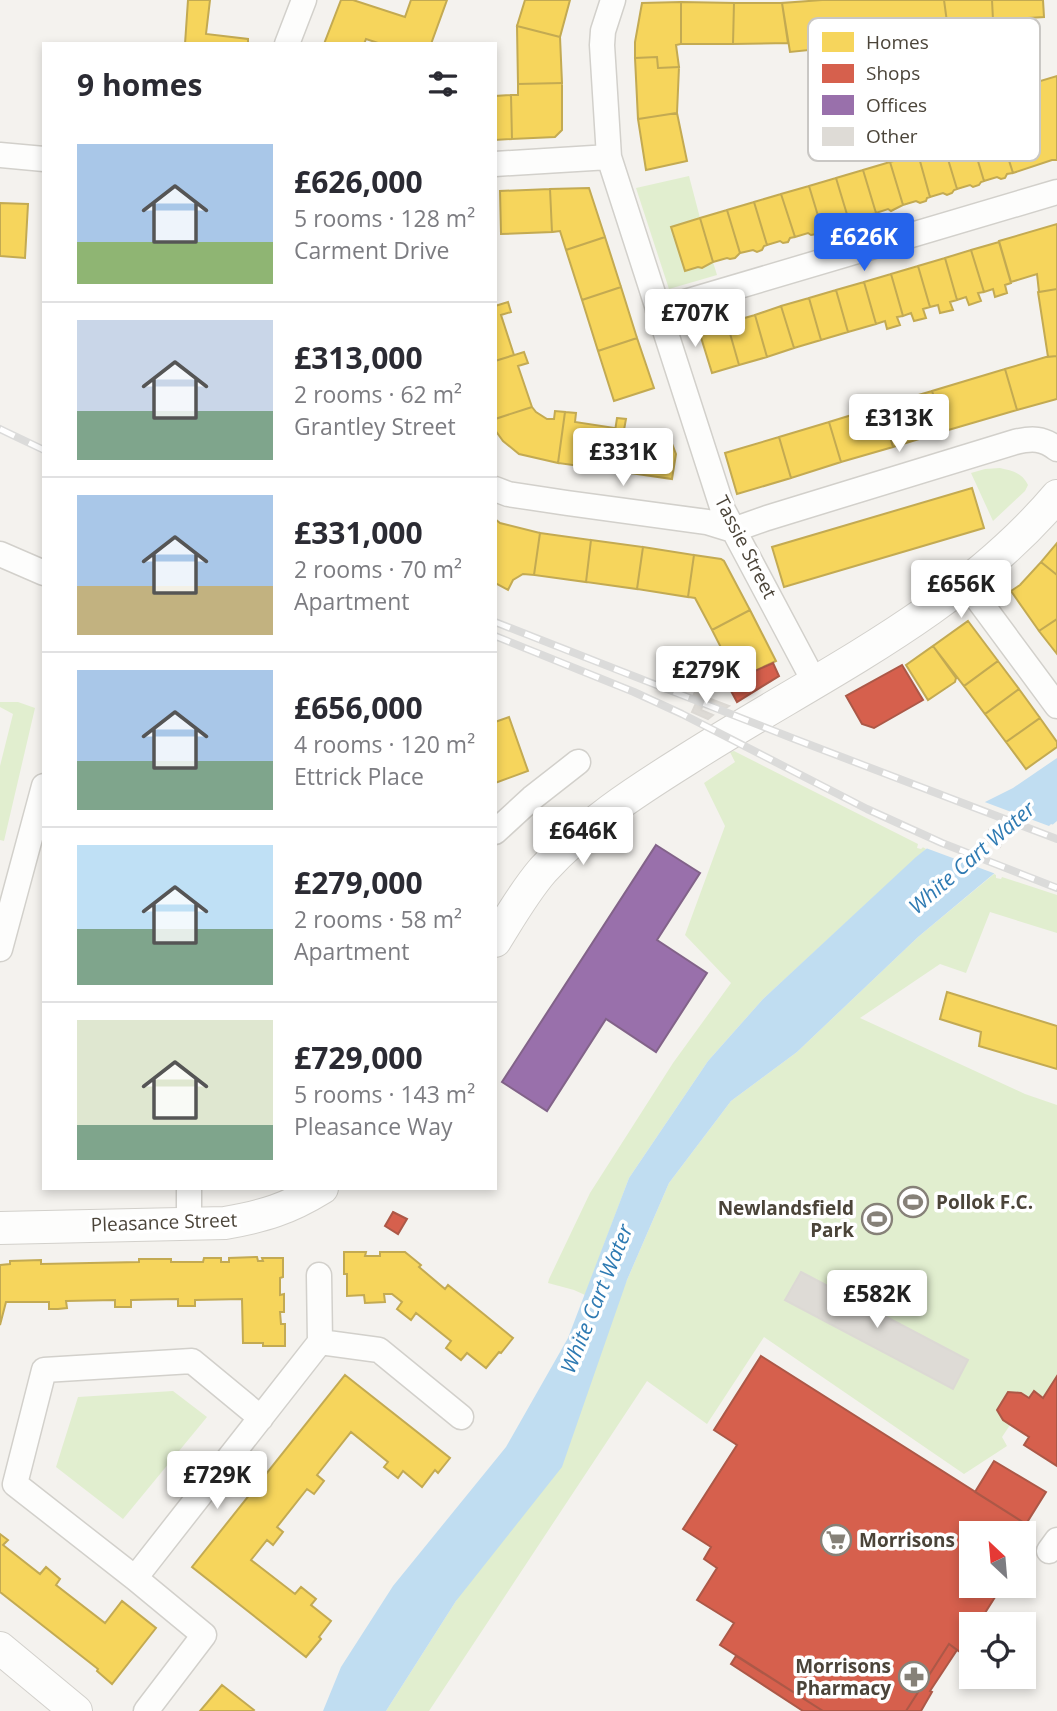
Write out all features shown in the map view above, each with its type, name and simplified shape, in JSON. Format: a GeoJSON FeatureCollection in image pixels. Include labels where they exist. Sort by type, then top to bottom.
{"type":"FeatureCollection","features":[{"type":"Feature","properties":{"kind":"street"},"geometry":{"type":"LineString","coordinates":[[288,42],[304,0]]}},
{"type":"Feature","properties":{"kind":"street","name":"Tassie Street"},"geometry":{"type":"LineString","coordinates":[[612,0],[602,45],[609,157],[723,510],[815,683]]}},
{"type":"Feature","properties":{"kind":"street"},"geometry":{"type":"LineString","coordinates":[[0,155],[42,159]]}},
{"type":"Feature","properties":{"kind":"street"},"geometry":{"type":"LineString","coordinates":[[497,164],[609,157]]}},
{"type":"Feature","properties":{"kind":"street"},"geometry":{"type":"LineString","coordinates":[[658,310],[1057,192]]}},
{"type":"Feature","properties":{"kind":"street"},"geometry":{"type":"LineString","coordinates":[[497,490],[555,502],[707,522],[733,530],[1015,442],[1042,440],[1057,449]]}},
{"type":"Feature","properties":{"kind":"street"},"geometry":{"type":"LineString","coordinates":[[497,938],[541,873],[591,825],[699,751],[889,638],[966,583],[1010,546],[1057,496]]}},
{"type":"Feature","properties":{"kind":"street"},"geometry":{"type":"LineString","coordinates":[[0,554],[42,572]]}},
{"type":"Feature","properties":{"kind":"street"},"geometry":{"type":"LineString","coordinates":[[966,583],[1057,706]]}},
{"type":"Feature","properties":{"kind":"street"},"geometry":{"type":"LineString","coordinates":[[497,830],[578,762]]}},
{"type":"Feature","properties":{"kind":"street"},"geometry":{"type":"LineString","coordinates":[[0,949],[42,793]]}},
{"type":"Feature","properties":{"kind":"street"},"geometry":{"type":"LineString","coordinates":[[189,1190],[189,1223]]}},
{"type":"Feature","properties":{"kind":"street","name":"Pleasance Street"},"geometry":{"type":"LineString","coordinates":[[0,1228],[225,1223],[258,1217],[300,1202],[319,1190]]}},
{"type":"Feature","properties":{"kind":"street"},"geometry":{"type":"LineString","coordinates":[[135,1578],[320,1342],[319,1275]]}},
{"type":"Feature","properties":{"kind":"street"},"geometry":{"type":"LineString","coordinates":[[320,1342],[379,1350],[461,1417]]}},
{"type":"Feature","properties":{"kind":"street"},"geometry":{"type":"LineString","coordinates":[[146,1711],[204,1634],[15,1484],[44,1370],[192,1361],[261,1418]]}},
{"type":"Feature","properties":{"kind":"street"},"geometry":{"type":"LineString","coordinates":[[0,1648],[76,1711]]}},
{"type":"Feature","properties":{"kind":"green space"},"geometry":{"type":"Polygon","coordinates":[[[689,176],[700,218],[671,228],[685,270],[702,268],[713,262],[717,275],[669,289],[636,188],[689,176]]]}},
{"type":"Feature","properties":{"kind":"green space"},"geometry":{"type":"Polygon","coordinates":[[[1000,468],[1020,475],[1028,485],[993,521],[971,473],[1000,468]]]}},
{"type":"Feature","properties":{"kind":"green space"},"geometry":{"type":"Polygon","coordinates":[[[0,702],[18,702],[35,708],[4,841],[0,840],[0,766],[13,714],[0,707],[0,702]]]}},
{"type":"Feature","properties":{"kind":"green space"},"geometry":{"type":"Polygon","coordinates":[[[734,751],[918,844],[917,848],[926,849],[763,999],[708,1061],[629,1178],[585,1295],[548,1283],[549,1279],[590,1193],[673,1063],[731,983],[685,935],[725,826],[704,783],[735,762],[730,752],[734,751]]]}},
{"type":"Feature","properties":{"kind":"green space"},"geometry":{"type":"Polygon","coordinates":[[[994,874],[996,878],[1002,877],[1057,895],[1057,933],[990,912],[966,973],[940,964],[860,1018],[1025,1094],[1057,1105],[1057,1376],[1043,1398],[1034,1392],[1029,1398],[1021,1393],[1008,1392],[997,1410],[1010,1425],[1002,1437],[1007,1446],[964,1474],[764,1337],[707,1424],[647,1381],[429,1711],[386,1711],[456,1601],[627,1280],[669,1183],[731,1101],[797,1052],[918,937],[994,874]]]}},
{"type":"Feature","properties":{"kind":"green space"},"geometry":{"type":"Polygon","coordinates":[[[173,1391],[207,1417],[123,1519],[56,1467],[78,1397],[173,1391]]]}},
{"type":"Feature","properties":{"kind":"water","name":"White Cart Water"},"geometry":{"type":"Polygon","coordinates":[[[1057,758],[1057,821],[918,937],[797,1052],[731,1101],[669,1183],[627,1280],[562,1467],[456,1601],[386,1711],[323,1711],[341,1667],[393,1586],[506,1447],[568,1338],[629,1178],[708,1061],[763,999],[916,857],[985,802],[1013,788],[1057,758]]]}},
{"type":"Feature","properties":{"kind":"pier"},"geometry":{"type":"Polygon","coordinates":[[[982,801],[1049,826],[1056,826],[996,876],[923,847],[982,801]]]}},
{"type":"Feature","properties":{"kind":"building: Homes"},"geometry":{"type":"Polygon","coordinates":[[[188,0],[210,0],[206,34],[248,39],[248,42],[185,42],[188,0]]]}},
{"type":"Feature","properties":{"kind":"building: Homes"},"geometry":{"type":"Polygon","coordinates":[[[341,0],[353,0],[405,17],[411,0],[447,0],[432,42],[375,42],[366,39],[365,42],[325,42],[341,0]]]}},
{"type":"Feature","properties":{"kind":"building: Homes"},"geometry":{"type":"Polygon","coordinates":[[[525,0],[570,0],[560,37],[517,26],[525,0]]]}},
{"type":"Feature","properties":{"kind":"building: Homes"},"geometry":{"type":"Polygon","coordinates":[[[822,0],[944,0],[946,18],[808,18],[808,50],[790,52],[782,3],[822,0]]]}},
{"type":"Feature","properties":{"kind":"building: Homes"},"geometry":{"type":"Polygon","coordinates":[[[944,0],[992,0],[993,18],[946,18],[944,0]]]}},
{"type":"Feature","properties":{"kind":"building: Homes"},"geometry":{"type":"Polygon","coordinates":[[[992,0],[1043,0],[1044,17],[993,18],[992,0]]]}},
{"type":"Feature","properties":{"kind":"building: Homes"},"geometry":{"type":"Polygon","coordinates":[[[681,2],[681,44],[676,45],[679,67],[658,68],[657,57],[635,58],[642,3],[681,2]]]}},
{"type":"Feature","properties":{"kind":"building: Homes"},"geometry":{"type":"Polygon","coordinates":[[[681,2],[734,3],[733,44],[681,44],[681,2]]]}},
{"type":"Feature","properties":{"kind":"building: Homes"},"geometry":{"type":"Polygon","coordinates":[[[734,3],[782,3],[788,43],[733,44],[734,3]]]}},
{"type":"Feature","properties":{"kind":"building: Homes"},"geometry":{"type":"Polygon","coordinates":[[[517,26],[560,37],[562,83],[518,84],[517,26]]]}},
{"type":"Feature","properties":{"kind":"building: Homes"},"geometry":{"type":"Polygon","coordinates":[[[657,57],[658,68],[679,67],[677,113],[638,119],[635,58],[657,57]]]}},
{"type":"Feature","properties":{"kind":"building: Homes"},"geometry":{"type":"Polygon","coordinates":[[[1057,76],[1057,160],[1013,173],[1009,161],[1040,161],[1040,81],[1057,76]]]}},
{"type":"Feature","properties":{"kind":"building: Homes"},"geometry":{"type":"Polygon","coordinates":[[[562,83],[562,130],[555,137],[512,139],[511,95],[518,95],[518,84],[562,83]]]}},
{"type":"Feature","properties":{"kind":"building: Homes"},"geometry":{"type":"Polygon","coordinates":[[[511,95],[512,139],[497,140],[497,96],[511,95]]]}},
{"type":"Feature","properties":{"kind":"building: Homes"},"geometry":{"type":"Polygon","coordinates":[[[677,113],[687,161],[646,170],[638,119],[677,113]]]}},
{"type":"Feature","properties":{"kind":"building: Homes"},"geometry":{"type":"Polygon","coordinates":[[[920,161],[949,161],[957,189],[947,195],[943,193],[930,197],[920,161]]]}},
{"type":"Feature","properties":{"kind":"building: Homes"},"geometry":{"type":"Polygon","coordinates":[[[920,161],[930,197],[920,203],[916,201],[903,205],[890,162],[920,161]]]}},
{"type":"Feature","properties":{"kind":"building: Homes"},"geometry":{"type":"Polygon","coordinates":[[[949,161],[978,161],[984,181],[973,187],[970,185],[957,189],[949,161]]]}},
{"type":"Feature","properties":{"kind":"building: Homes"},"geometry":{"type":"Polygon","coordinates":[[[978,161],[1009,161],[1013,173],[1007,174],[1005,178],[997,177],[984,181],[978,161]]]}},
{"type":"Feature","properties":{"kind":"building: Homes"},"geometry":{"type":"Polygon","coordinates":[[[890,162],[903,205],[891,211],[888,209],[876,213],[863,170],[890,162]]]}},
{"type":"Feature","properties":{"kind":"building: Homes"},"geometry":{"type":"Polygon","coordinates":[[[863,170],[876,213],[870,218],[861,217],[849,221],[836,178],[863,170]]]}},
{"type":"Feature","properties":{"kind":"building: Homes"},"geometry":{"type":"Polygon","coordinates":[[[836,178],[849,221],[838,227],[835,225],[822,229],[809,186],[836,178]]]}},
{"type":"Feature","properties":{"kind":"building: Homes"},"geometry":{"type":"Polygon","coordinates":[[[809,186],[822,229],[816,234],[808,233],[795,237],[781,194],[809,186]]]}},
{"type":"Feature","properties":{"kind":"building: Homes"},"geometry":{"type":"Polygon","coordinates":[[[589,188],[605,237],[566,250],[560,231],[552,232],[550,189],[589,188]]]}},
{"type":"Feature","properties":{"kind":"building: Homes"},"geometry":{"type":"Polygon","coordinates":[[[550,189],[552,232],[501,234],[500,191],[550,189]]]}},
{"type":"Feature","properties":{"kind":"building: Homes"},"geometry":{"type":"Polygon","coordinates":[[[781,194],[795,237],[788,242],[780,241],[767,245],[754,202],[781,194]]]}},
{"type":"Feature","properties":{"kind":"building: Homes"},"geometry":{"type":"Polygon","coordinates":[[[754,202],[767,245],[757,252],[753,250],[740,253],[727,210],[754,202]]]}},
{"type":"Feature","properties":{"kind":"building: Homes"},"geometry":{"type":"Polygon","coordinates":[[[0,203],[28,204],[25,258],[0,256],[0,203]]]}},
{"type":"Feature","properties":{"kind":"building: Homes"},"geometry":{"type":"Polygon","coordinates":[[[727,210],[740,253],[735,258],[713,262],[700,218],[727,210]]]}},
{"type":"Feature","properties":{"kind":"building: Homes"},"geometry":{"type":"Polygon","coordinates":[[[700,218],[713,262],[702,268],[685,271],[671,227],[700,218]]]}},
{"type":"Feature","properties":{"kind":"building: Homes"},"geometry":{"type":"Polygon","coordinates":[[[1057,224],[1057,289],[1039,292],[1037,274],[1011,282],[999,241],[1057,224]]]}},
{"type":"Feature","properties":{"kind":"building: Homes"},"geometry":{"type":"Polygon","coordinates":[[[605,237],[621,287],[582,300],[566,250],[605,237]]]}},
{"type":"Feature","properties":{"kind":"building: Homes"},"geometry":{"type":"Polygon","coordinates":[[[999,242],[1011,283],[1005,285],[1007,293],[995,297],[993,289],[984,292],[971,250],[999,242]]]}},
{"type":"Feature","properties":{"kind":"building: Homes"},"geometry":{"type":"Polygon","coordinates":[[[971,250],[984,292],[978,293],[981,301],[969,305],[966,297],[957,300],[945,258],[971,250]]]}},
{"type":"Feature","properties":{"kind":"building: Homes"},"geometry":{"type":"Polygon","coordinates":[[[945,258],[957,300],[950,302],[953,310],[940,313],[938,305],[930,307],[918,266],[945,258]]]}},
{"type":"Feature","properties":{"kind":"building: Homes"},"geometry":{"type":"Polygon","coordinates":[[[918,266],[930,307],[923,309],[926,318],[914,321],[911,313],[903,316],[891,274],[918,266]]]}},
{"type":"Feature","properties":{"kind":"building: Homes"},"geometry":{"type":"Polygon","coordinates":[[[891,274],[903,316],[897,317],[900,325],[887,329],[885,321],[876,324],[864,282],[891,274]]]}},
{"type":"Feature","properties":{"kind":"building: Homes"},"geometry":{"type":"Polygon","coordinates":[[[864,282],[876,324],[848,332],[836,290],[864,282]]]}},
{"type":"Feature","properties":{"kind":"building: Homes"},"geometry":{"type":"Polygon","coordinates":[[[621,287],[637,338],[598,351],[582,300],[621,287]]]}},
{"type":"Feature","properties":{"kind":"building: Homes"},"geometry":{"type":"Polygon","coordinates":[[[1057,289],[1057,356],[1048,357],[1038,292],[1057,289]]]}},
{"type":"Feature","properties":{"kind":"building: Homes"},"geometry":{"type":"Polygon","coordinates":[[[836,290],[848,332],[821,340],[809,298],[836,290]]]}},
{"type":"Feature","properties":{"kind":"building: Homes"},"geometry":{"type":"Polygon","coordinates":[[[809,298],[821,340],[794,348],[781,306],[809,298]]]}},
{"type":"Feature","properties":{"kind":"building: Homes"},"geometry":{"type":"Polygon","coordinates":[[[508,302],[511,312],[501,315],[514,355],[497,360],[497,305],[508,302]]]}},
{"type":"Feature","properties":{"kind":"building: Homes"},"geometry":{"type":"Polygon","coordinates":[[[781,306],[794,348],[767,357],[755,315],[781,306]]]}},
{"type":"Feature","properties":{"kind":"building: Homes"},"geometry":{"type":"Polygon","coordinates":[[[755,315],[767,357],[739,365],[727,323],[755,315]]]}},
{"type":"Feature","properties":{"kind":"building: Homes"},"geometry":{"type":"Polygon","coordinates":[[[727,323],[739,365],[712,373],[699,331],[727,323]]]}},
{"type":"Feature","properties":{"kind":"building: Homes"},"geometry":{"type":"Polygon","coordinates":[[[637,338],[654,388],[614,401],[598,351],[637,338]]]}},
{"type":"Feature","properties":{"kind":"building: Homes"},"geometry":{"type":"Polygon","coordinates":[[[524,352],[528,363],[518,366],[532,407],[497,418],[497,360],[524,352]]]}},
{"type":"Feature","properties":{"kind":"building: Homes"},"geometry":{"type":"Polygon","coordinates":[[[1057,356],[1057,399],[1017,410],[1005,369],[1057,356]]]}},
{"type":"Feature","properties":{"kind":"building: Homes"},"geometry":{"type":"Polygon","coordinates":[[[1005,369],[1017,410],[945,431],[932,391],[1005,369]]]}},
{"type":"Feature","properties":{"kind":"building: Homes"},"geometry":{"type":"Polygon","coordinates":[[[932,391],[945,431],[893,447],[881,406],[932,391]]]}},
{"type":"Feature","properties":{"kind":"building: Homes"},"geometry":{"type":"Polygon","coordinates":[[[881,406],[893,447],[841,462],[829,422],[881,406]]]}},
{"type":"Feature","properties":{"kind":"building: Homes"},"geometry":{"type":"Polygon","coordinates":[[[532,407],[547,419],[554,419],[555,411],[565,412],[558,463],[519,454],[497,433],[497,418],[532,407]]]}},
{"type":"Feature","properties":{"kind":"building: Homes"},"geometry":{"type":"Polygon","coordinates":[[[565,412],[576,413],[575,422],[615,428],[609,470],[558,463],[565,412]]]}},
{"type":"Feature","properties":{"kind":"building: Homes"},"geometry":{"type":"Polygon","coordinates":[[[617,418],[626,419],[624,430],[669,436],[676,454],[672,479],[609,470],[617,418]]]}},
{"type":"Feature","properties":{"kind":"building: Homes"},"geometry":{"type":"Polygon","coordinates":[[[829,422],[841,462],[791,478],[779,437],[829,422]]]}},
{"type":"Feature","properties":{"kind":"building: Homes"},"geometry":{"type":"Polygon","coordinates":[[[779,437],[791,478],[737,494],[725,453],[779,437]]]}},
{"type":"Feature","properties":{"kind":"building: Homes"},"geometry":{"type":"Polygon","coordinates":[[[972,488],[984,528],[784,587],[772,547],[972,488]]]}},
{"type":"Feature","properties":{"kind":"building: Homes"},"geometry":{"type":"Polygon","coordinates":[[[497,521],[540,533],[534,575],[523,574],[513,580],[508,590],[497,584],[497,521]]]}},
{"type":"Feature","properties":{"kind":"building: Homes"},"geometry":{"type":"Polygon","coordinates":[[[540,533],[591,540],[586,582],[534,575],[540,533]]]}},
{"type":"Feature","properties":{"kind":"building: Homes"},"geometry":{"type":"Polygon","coordinates":[[[591,540],[643,547],[637,589],[586,582],[591,540]]]}},
{"type":"Feature","properties":{"kind":"building: Homes"},"geometry":{"type":"Polygon","coordinates":[[[1057,543],[1057,575],[1041,562],[1057,543]]]}},
{"type":"Feature","properties":{"kind":"building: Homes"},"geometry":{"type":"Polygon","coordinates":[[[643,547],[694,555],[688,597],[637,589],[643,547]]]}},
{"type":"Feature","properties":{"kind":"building: Homes"},"geometry":{"type":"Polygon","coordinates":[[[694,555],[724,561],[750,610],[712,630],[695,598],[688,597],[694,555]]]}},
{"type":"Feature","properties":{"kind":"building: Homes"},"geometry":{"type":"Polygon","coordinates":[[[1041,562],[1057,575],[1057,619],[1039,631],[1011,591],[1041,562]]]}},
{"type":"Feature","properties":{"kind":"building: Homes"},"geometry":{"type":"Polygon","coordinates":[[[750,610],[776,661],[737,679],[712,630],[750,610]]]}},
{"type":"Feature","properties":{"kind":"building: Homes"},"geometry":{"type":"Polygon","coordinates":[[[1057,619],[1057,654],[1039,631],[1057,619]]]}},
{"type":"Feature","properties":{"kind":"building: Homes"},"geometry":{"type":"Polygon","coordinates":[[[968,621],[998,661],[964,686],[933,646],[968,621]]]}},
{"type":"Feature","properties":{"kind":"building: Homes"},"geometry":{"type":"Polygon","coordinates":[[[933,646],[956,678],[955,682],[928,700],[906,665],[933,646]]]}},
{"type":"Feature","properties":{"kind":"building: Homes"},"geometry":{"type":"Polygon","coordinates":[[[998,661],[1019,689],[985,714],[964,686],[998,661]]]}},
{"type":"Feature","properties":{"kind":"building: Homes"},"geometry":{"type":"Polygon","coordinates":[[[1019,689],[1040,718],[1006,742],[985,714],[1019,689]]]}},
{"type":"Feature","properties":{"kind":"building: Homes"},"geometry":{"type":"Polygon","coordinates":[[[509,717],[528,771],[497,782],[497,721],[509,717]]]}},
{"type":"Feature","properties":{"kind":"building: Homes"},"geometry":{"type":"Polygon","coordinates":[[[1040,718],[1057,742],[1057,747],[1026,769],[1006,742],[1040,718]]]}},
{"type":"Feature","properties":{"kind":"building: Homes"},"geometry":{"type":"Polygon","coordinates":[[[947,992],[1057,1026],[1057,1069],[979,1046],[981,1032],[940,1019],[947,992]]]}},
{"type":"Feature","properties":{"kind":"building: Homes"},"geometry":{"type":"Polygon","coordinates":[[[344,1252],[366,1252],[365,1256],[380,1256],[380,1252],[405,1252],[445,1289],[448,1285],[513,1338],[486,1368],[467,1353],[461,1360],[446,1348],[451,1341],[416,1313],[411,1320],[397,1309],[402,1302],[392,1294],[384,1294],[385,1302],[365,1303],[364,1295],[347,1296],[344,1252]]]}},
{"type":"Feature","properties":{"kind":"building: Homes"},"geometry":{"type":"Polygon","coordinates":[[[257,1257],[258,1261],[263,1261],[262,1258],[283,1258],[280,1295],[284,1294],[284,1312],[280,1312],[281,1324],[285,1324],[285,1346],[243,1343],[242,1299],[195,1300],[195,1306],[178,1306],[178,1299],[131,1300],[131,1307],[115,1307],[115,1300],[66,1301],[67,1308],[58,1309],[49,1309],[49,1302],[6,1302],[0,1325],[0,1265],[10,1264],[10,1261],[41,1260],[41,1264],[139,1262],[139,1259],[203,1262],[204,1258],[221,1258],[221,1262],[229,1262],[229,1258],[257,1257]]]}},
{"type":"Feature","properties":{"kind":"building: Homes"},"geometry":{"type":"Polygon","coordinates":[[[345,1375],[450,1458],[438,1473],[435,1470],[422,1487],[403,1471],[398,1478],[384,1467],[388,1462],[351,1432],[317,1475],[324,1481],[314,1494],[307,1489],[277,1527],[283,1532],[273,1545],[267,1540],[251,1560],[295,1594],[301,1587],[316,1599],[311,1605],[331,1621],[306,1657],[192,1567],[345,1375]]]}},
{"type":"Feature","properties":{"kind":"building: Homes"},"geometry":{"type":"Polygon","coordinates":[[[0,1534],[8,1540],[3,1545],[40,1574],[46,1567],[60,1579],[56,1585],[105,1623],[122,1601],[156,1628],[112,1684],[98,1669],[0,1592],[0,1534]]]}},
{"type":"Feature","properties":{"kind":"building: Homes"},"geometry":{"type":"Polygon","coordinates":[[[222,1685],[254,1710],[200,1711],[222,1685]]]}},
{"type":"Feature","properties":{"kind":"building: Shops"},"geometry":{"type":"Polygon","coordinates":[[[773,663],[779,676],[737,702],[724,678],[734,673],[737,679],[773,663]]]}},
{"type":"Feature","properties":{"kind":"building: Shops"},"geometry":{"type":"Polygon","coordinates":[[[902,665],[923,700],[874,728],[862,724],[846,696],[902,665]]]}},
{"type":"Feature","properties":{"kind":"building: Shops"},"geometry":{"type":"Polygon","coordinates":[[[393,1212],[407,1219],[398,1234],[385,1226],[393,1212]]]}},
{"type":"Feature","properties":{"kind":"building: Shops","name":"Morrisons"},"geometry":{"type":"Polygon","coordinates":[[[761,1356],[1021,1521],[959,1521],[959,1598],[994,1598],[986,1612],[959,1612],[959,1651],[949,1644],[906,1711],[823,1711],[720,1645],[734,1623],[697,1600],[717,1568],[704,1559],[711,1547],[683,1529],[737,1445],[714,1430],[761,1356]]]}},
{"type":"Feature","properties":{"kind":"building: Shops"},"geometry":{"type":"Polygon","coordinates":[[[1057,1376],[1057,1466],[1024,1445],[1029,1437],[1003,1420],[997,1410],[1008,1392],[1021,1393],[1029,1398],[1034,1391],[1043,1398],[1057,1376]]]}},
{"type":"Feature","properties":{"kind":"building: Shops"},"geometry":{"type":"Polygon","coordinates":[[[994,1461],[1046,1492],[1028,1521],[1021,1521],[975,1492],[994,1461]]]}},
{"type":"Feature","properties":{"kind":"building: Shops"},"geometry":{"type":"Polygon","coordinates":[[[949,1644],[957,1650],[930,1691],[932,1692],[921,1711],[906,1711],[949,1644]]]}},
{"type":"Feature","properties":{"kind":"building: Shops"},"geometry":{"type":"Polygon","coordinates":[[[736,1656],[823,1711],[803,1711],[731,1664],[736,1656]]]}},
{"type":"Feature","properties":{"kind":"building: Offices"},"geometry":{"type":"Polygon","coordinates":[[[656,845],[700,873],[657,940],[707,973],[656,1052],[606,1019],[547,1111],[502,1082],[656,845]]]}},
{"type":"Feature","properties":{"kind":"building: Other"},"geometry":{"type":"Polygon","coordinates":[[[695,692],[699,696],[729,706],[721,711],[703,704],[701,710],[713,715],[708,719],[692,712],[698,699],[692,698],[695,692]]]}},
{"type":"Feature","properties":{"kind":"building: Other"},"geometry":{"type":"Polygon","coordinates":[[[989,830],[1004,837],[1000,847],[984,840],[989,830]]]}},
{"type":"Feature","properties":{"kind":"building: Other"},"geometry":{"type":"Polygon","coordinates":[[[801,1272],[968,1360],[953,1389],[785,1300],[801,1272]]]}},
{"type":"Feature","properties":{"kind":"railway"},"geometry":{"type":"LineString","coordinates":[[0,429],[42,449]]}},
{"type":"Feature","properties":{"kind":"railway"},"geometry":{"type":"LineString","coordinates":[[497,623],[1057,839]]}},
{"type":"Feature","properties":{"kind":"railway"},"geometry":{"type":"LineString","coordinates":[[497,637],[682,714],[867,809],[942,843],[1057,888]]}},
{"type":"Feature","properties":{"kind":"place","name":"Pollok F.C."},"geometry":{"type":"Point","coordinates":[913,1202]}},
{"type":"Feature","properties":{"kind":"place","name":"Newlandsfield Park"},"geometry":{"type":"Point","coordinates":[877,1219]}},
{"type":"Feature","properties":{"kind":"place","name":"Morrisons"},"geometry":{"type":"Point","coordinates":[836,1540]}},
{"type":"Feature","properties":{"kind":"place","name":"Morrisons Pharmacy"},"geometry":{"type":"Point","coordinates":[914,1677]}}]}
